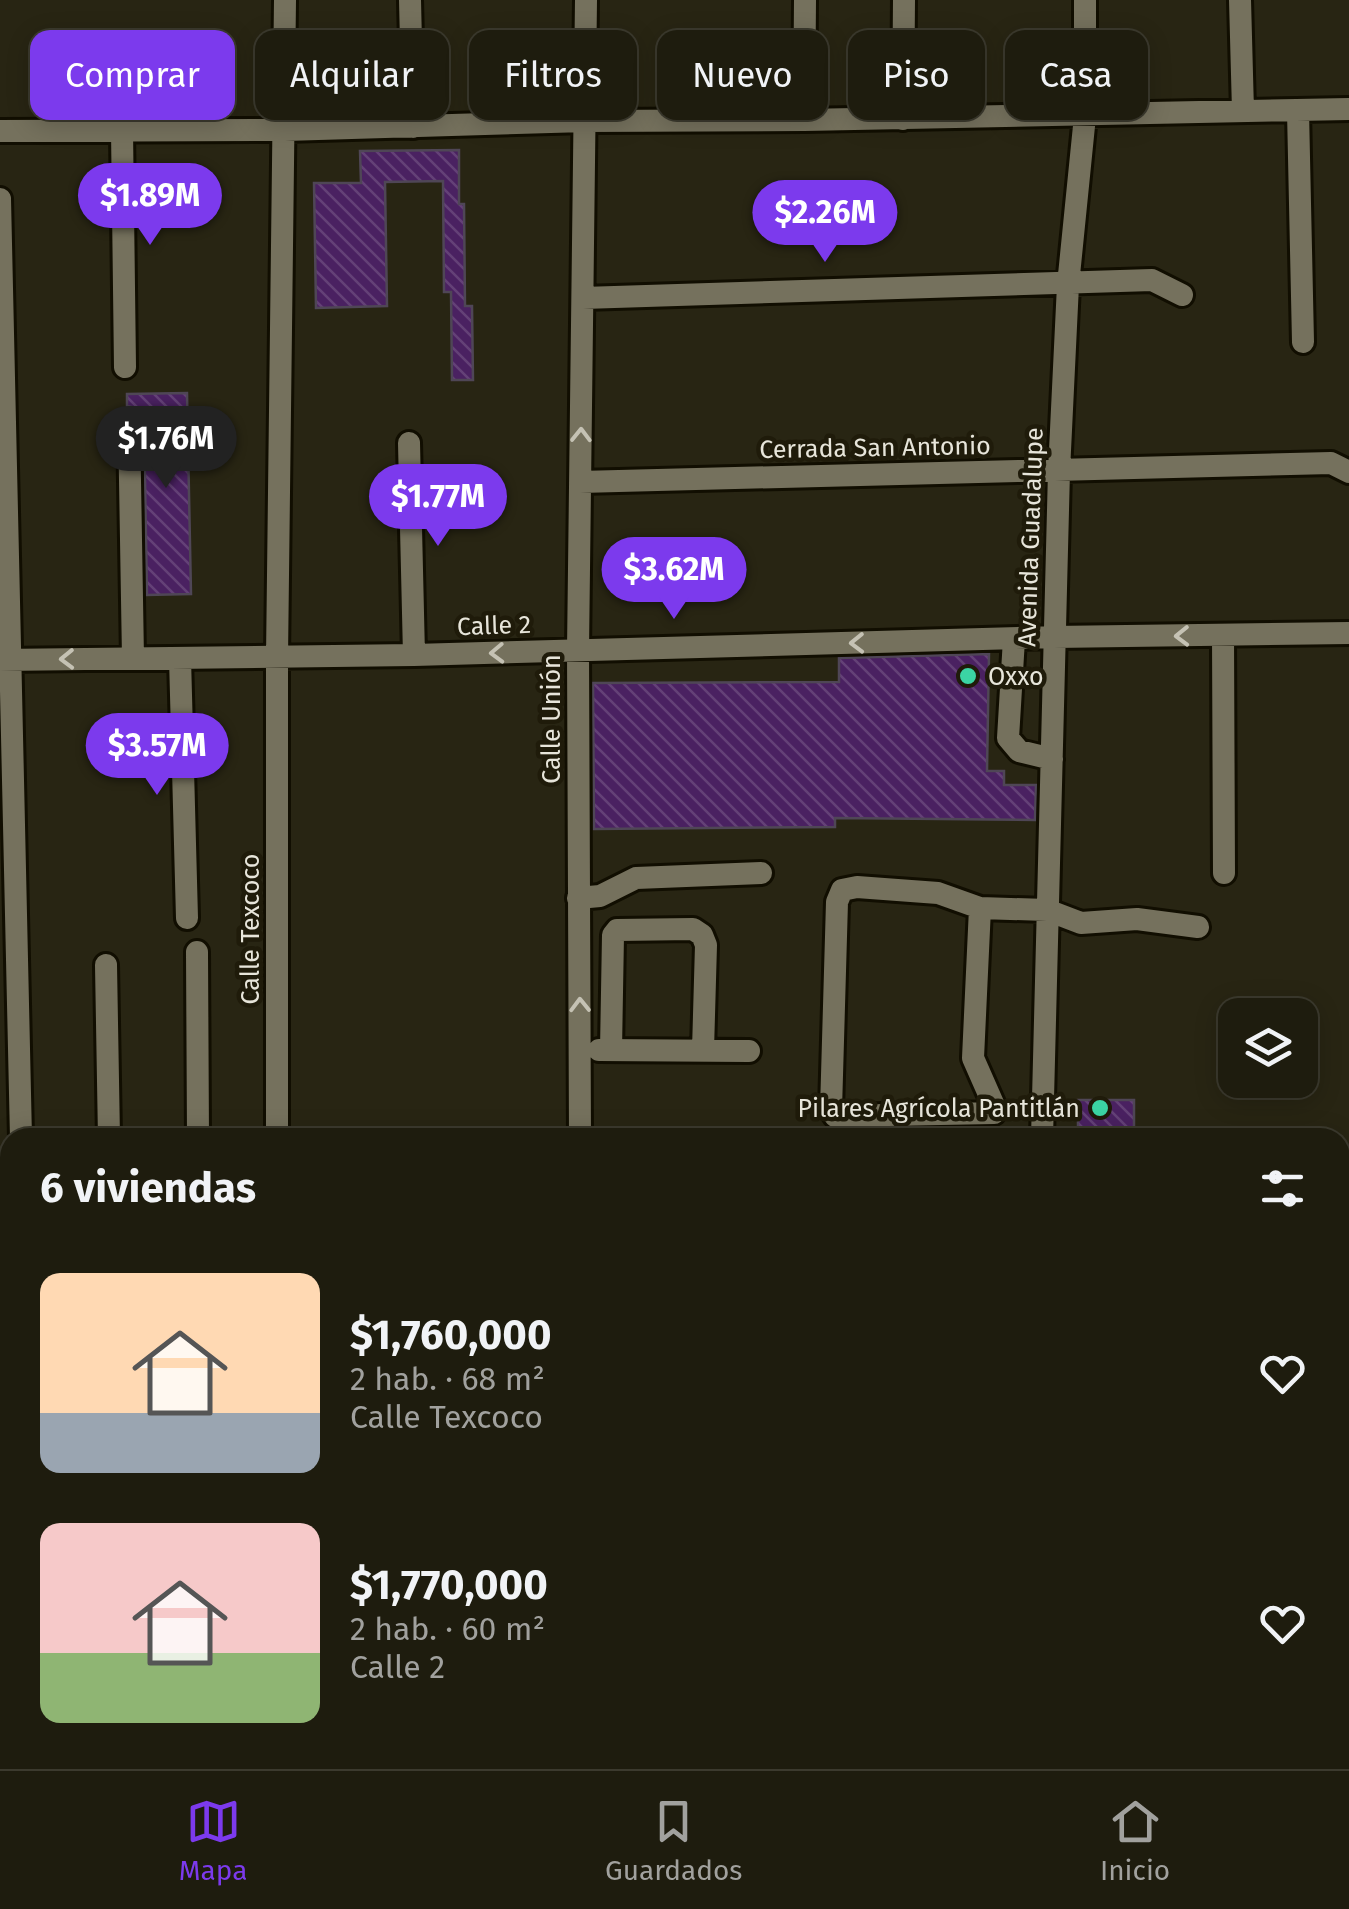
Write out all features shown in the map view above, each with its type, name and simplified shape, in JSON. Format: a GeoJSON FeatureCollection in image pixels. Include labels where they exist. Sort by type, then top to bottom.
{"type":"FeatureCollection","features":[{"type":"Feature","properties":{"kind":"street","name":"Calle Texcoco"},"geometry":{"type":"LineString","coordinates":[[277,1128],[277,658],[286,0]]}},
{"type":"Feature","properties":{"kind":"street"},"geometry":{"type":"LineString","coordinates":[[410,0],[412,126]]}},
{"type":"Feature","properties":{"kind":"street","name":"Calle Unión"},"geometry":{"type":"LineString","coordinates":[[580,1128],[578,650],[586,0]]}},
{"type":"Feature","properties":{"kind":"street"},"geometry":{"type":"LineString","coordinates":[[806,0],[806,30]]}},
{"type":"Feature","properties":{"kind":"street"},"geometry":{"type":"LineString","coordinates":[[904,0],[904,30]]}},
{"type":"Feature","properties":{"kind":"street","name":"Avenida Guadalupe"},"geometry":{"type":"LineString","coordinates":[[1085,0],[1085,30]]}},
{"type":"Feature","properties":{"kind":"street"},"geometry":{"type":"LineString","coordinates":[[1240,0],[1243,111]]}},
{"type":"Feature","properties":{"kind":"street"},"geometry":{"type":"LineString","coordinates":[[1148,114],[1349,109]]}},
{"type":"Feature","properties":{"kind":"street"},"geometry":{"type":"LineString","coordinates":[[1298,111],[1303,342]]}},
{"type":"Feature","properties":{"kind":"street"},"geometry":{"type":"LineString","coordinates":[[0,131],[804,120]]}},
{"type":"Feature","properties":{"kind":"street","name":"Avenida Guadalupe"},"geometry":{"type":"LineString","coordinates":[[1042,1128],[1059,470],[1068,285],[1086,120]]}},
{"type":"Feature","properties":{"kind":"street"},"geometry":{"type":"LineString","coordinates":[[122,130],[125,367]]}},
{"type":"Feature","properties":{"kind":"street"},"geometry":{"type":"LineString","coordinates":[[0,199],[6,660],[21,1128]]}},
{"type":"Feature","properties":{"kind":"street"},"geometry":{"type":"LineString","coordinates":[[583,298],[1152,280],[1182,295]]}},
{"type":"Feature","properties":{"kind":"street"},"geometry":{"type":"LineString","coordinates":[[129,421],[133,658]]}},
{"type":"Feature","properties":{"kind":"street"},"geometry":{"type":"LineString","coordinates":[[409,443],[414,655]]}},
{"type":"Feature","properties":{"kind":"street","name":"Cerrada San Antonio"},"geometry":{"type":"LineString","coordinates":[[580,482],[1331,464],[1349,472]]}},
{"type":"Feature","properties":{"kind":"street","name":"Calle 2"},"geometry":{"type":"LineString","coordinates":[[6,660],[277,658],[1349,632]]}},
{"type":"Feature","properties":{"kind":"street"},"geometry":{"type":"LineString","coordinates":[[1222,635],[1224,873]]}},
{"type":"Feature","properties":{"kind":"street"},"geometry":{"type":"LineString","coordinates":[[1014,639],[1008,738],[1018,751],[1052,759]]}},
{"type":"Feature","properties":{"kind":"street"},"geometry":{"type":"LineString","coordinates":[[180,658],[187,918]]}},
{"type":"Feature","properties":{"kind":"street"},"geometry":{"type":"LineString","coordinates":[[578,898],[600,896],[636,878],[761,873]]}},
{"type":"Feature","properties":{"kind":"street"},"geometry":{"type":"LineString","coordinates":[[980,908],[973,1058],[996,1108],[994,1113],[835,1116],[831,1110],[837,902],[842,890],[856,886],[938,893],[980,908],[1047,910],[1082,924],[1137,920],[1198,927]]}},
{"type":"Feature","properties":{"kind":"street"},"geometry":{"type":"LineString","coordinates":[[611,1050],[613,934],[617,930],[693,929],[702,934],[706,945],[703,1050]]}},
{"type":"Feature","properties":{"kind":"street"},"geometry":{"type":"LineString","coordinates":[[196,952],[198,1128]]}},
{"type":"Feature","properties":{"kind":"street"},"geometry":{"type":"LineString","coordinates":[[106,965],[109,1128]]}},
{"type":"Feature","properties":{"kind":"street"},"geometry":{"type":"LineString","coordinates":[[581,1048],[749,1051]]}},
{"type":"Feature","properties":{"kind":"building"},"geometry":{"type":"Polygon","coordinates":[[[459,150],[465,306],[472,306],[473,380],[452,380],[451,292],[444,292],[443,181],[385,182],[387,306],[316,308],[314,183],[361,183],[360,151],[459,150]]]}},
{"type":"Feature","properties":{"kind":"building"},"geometry":{"type":"Polygon","coordinates":[[[187,393],[191,594],[147,595],[144,421],[137,408],[127,406],[127,394],[187,393]]]}},
{"type":"Feature","properties":{"kind":"building"},"geometry":{"type":"Polygon","coordinates":[[[989,654],[987,771],[1004,771],[1004,785],[1036,785],[1035,820],[835,818],[835,827],[594,829],[593,683],[839,682],[839,658],[989,654]]]}},
{"type":"Feature","properties":{"kind":"building"},"geometry":{"type":"Polygon","coordinates":[[[1078,1100],[1134,1100],[1134,1128],[1078,1128],[1078,1100]]]}},
{"type":"Feature","properties":{"kind":"place","name":"Oxxo"},"geometry":{"type":"Point","coordinates":[968,676]}},
{"type":"Feature","properties":{"kind":"place","name":"Pilares Agrícola Pantitlán"},"geometry":{"type":"Point","coordinates":[1100,1108]}}]}
